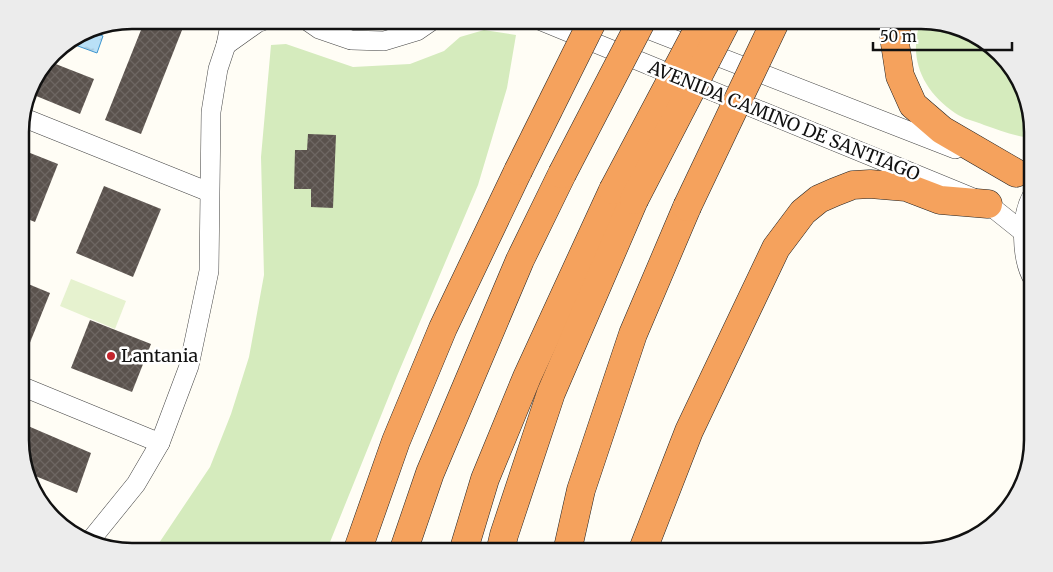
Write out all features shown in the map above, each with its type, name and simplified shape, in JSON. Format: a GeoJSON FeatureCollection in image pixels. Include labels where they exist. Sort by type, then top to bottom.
{"type":"FeatureCollection","features":[{"type":"Feature","properties":{"kind":"highway"},"geometry":{"type":"LineString","coordinates":[[360,543],[396,440],[443,328],[589,29]]}},
{"type":"Feature","properties":{"kind":"highway"},"geometry":{"type":"LineString","coordinates":[[406,543],[430,473],[520,260],[637,29]]}},
{"type":"Feature","properties":{"kind":"highway"},"geometry":{"type":"LineString","coordinates":[[502,543],[551,393],[624,195],[699,29]]}},
{"type":"Feature","properties":{"kind":"highway"},"geometry":{"type":"LineString","coordinates":[[466,543],[485,479],[527,377],[624,195],[722,29]]}},
{"type":"Feature","properties":{"kind":"highway"},"geometry":{"type":"LineString","coordinates":[[569,543],[581,490],[634,334],[687,207],[772,29]]}},
{"type":"Feature","properties":{"kind":"highway"},"geometry":{"type":"LineString","coordinates":[[896,29],[894,37],[900,76],[913,105],[942,130],[1024,172]]}},
{"type":"Feature","properties":{"kind":"highway"},"geometry":{"type":"LineString","coordinates":[[646,543],[697,414],[776,248],[803,212],[819,199],[835,192],[853,185],[870,184],[906,187],[940,200],[988,204]]}},
{"type":"Feature","properties":{"kind":"street"},"geometry":{"type":"LineString","coordinates":[[94,536],[136,484],[160,443],[190,366],[209,271],[211,112],[218,69],[229,29]]}},
{"type":"Feature","properties":{"kind":"street"},"geometry":{"type":"LineString","coordinates":[[226,45],[249,29]]}},
{"type":"Feature","properties":{"kind":"street"},"geometry":{"type":"LineString","coordinates":[[319,29],[351,40],[384,41],[417,32],[421,29]]}},
{"type":"Feature","properties":{"kind":"street","name":"AVENIDA CAMINO DE SANTIAGO"},"geometry":{"type":"LineString","coordinates":[[561,29],[988,204],[1022,232]]}},
{"type":"Feature","properties":{"kind":"street","name":"AVENIDA CAMINO DE SANTIAGO"},"geometry":{"type":"LineString","coordinates":[[648,29],[1024,172]]}},
{"type":"Feature","properties":{"kind":"street"},"geometry":{"type":"LineString","coordinates":[[30,120],[209,192]]}},
{"type":"Feature","properties":{"kind":"street"},"geometry":{"type":"LineString","coordinates":[[1024,223],[1022,232],[1024,245]]}},
{"type":"Feature","properties":{"kind":"street"},"geometry":{"type":"LineString","coordinates":[[29,389],[160,443]]}},
{"type":"Feature","properties":{"kind":"green space"},"geometry":{"type":"Polygon","coordinates":[[[918,29],[928,29],[954,34],[979,46],[994,59],[1003,69],[1016,92],[1021,105],[1024,137],[962,117],[934,95],[926,84],[917,60],[918,29]]]}},
{"type":"Feature","properties":{"kind":"green space"},"geometry":{"type":"Polygon","coordinates":[[[484,30],[516,35],[507,88],[478,185],[397,376],[330,543],[159,543],[210,467],[231,414],[249,357],[264,275],[261,157],[271,45],[286,44],[353,67],[410,64],[444,51],[460,37],[484,30]]]}},
{"type":"Feature","properties":{"kind":"green space"},"geometry":{"type":"Polygon","coordinates":[[[71,279],[126,301],[115,329],[60,306],[71,279]]]}},
{"type":"Feature","properties":{"kind":"water"},"geometry":{"type":"Polygon","coordinates":[[[98,34],[103,36],[97,53],[76,45],[98,34]]]}},
{"type":"Feature","properties":{"kind":"building"},"geometry":{"type":"Polygon","coordinates":[[[141,29],[182,29],[141,134],[105,120],[141,29]]]}},
{"type":"Feature","properties":{"kind":"building"},"geometry":{"type":"Polygon","coordinates":[[[54,64],[94,79],[80,114],[36,96],[46,74],[54,64]]]}},
{"type":"Feature","properties":{"kind":"building"},"geometry":{"type":"Polygon","coordinates":[[[308,134],[336,135],[333,208],[311,207],[311,189],[294,189],[295,150],[307,150],[308,134]]]}},
{"type":"Feature","properties":{"kind":"building"},"geometry":{"type":"Polygon","coordinates":[[[29,153],[58,164],[35,222],[29,220],[29,153]]]}},
{"type":"Feature","properties":{"kind":"building"},"geometry":{"type":"Polygon","coordinates":[[[104,186],[161,209],[133,277],[76,253],[104,186]]]}},
{"type":"Feature","properties":{"kind":"building"},"geometry":{"type":"Polygon","coordinates":[[[29,284],[50,293],[29,345],[29,284]]]}},
{"type":"Feature","properties":{"kind":"building","name":"Lantania"},"geometry":{"type":"Polygon","coordinates":[[[90,320],[151,344],[132,392],[71,368],[90,320]]]}},
{"type":"Feature","properties":{"kind":"building"},"geometry":{"type":"Polygon","coordinates":[[[29,426],[91,453],[77,493],[35,476],[30,454],[29,426]]]}},
{"type":"Feature","properties":{"kind":"place","name":"Lantania"},"geometry":{"type":"Point","coordinates":[111,356]}}]}
